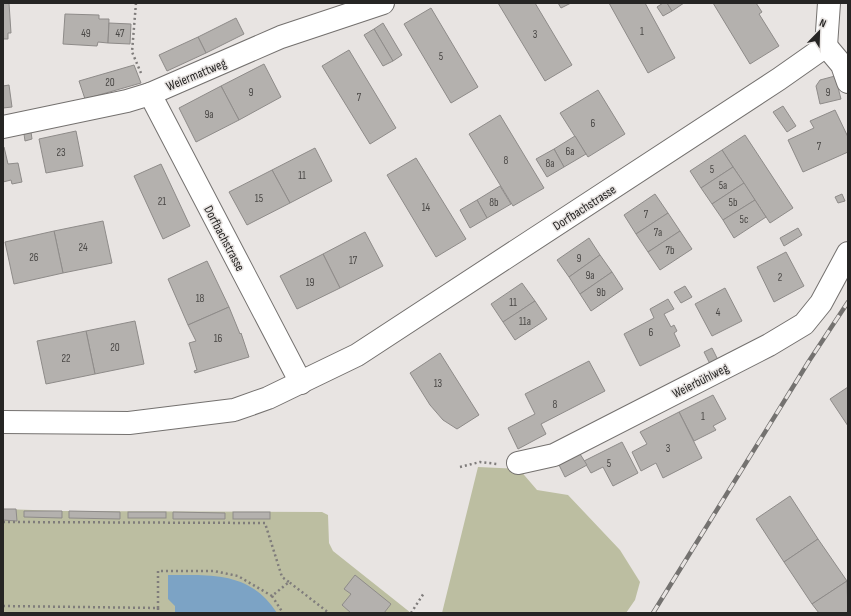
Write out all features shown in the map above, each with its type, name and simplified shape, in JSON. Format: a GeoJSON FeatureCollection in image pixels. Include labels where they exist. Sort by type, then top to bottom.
{"type":"FeatureCollection","features":[{"type":"Feature","properties":{"kind":"street","name":"Weiermattweg"},"geometry":{"type":"LineString","coordinates":[[3,127],[127,101],[150,94],[281,37],[383,3]]}},
{"type":"Feature","properties":{"kind":"street"},"geometry":{"type":"LineString","coordinates":[[829,3],[826,46],[842,65],[848,82]]}},
{"type":"Feature","properties":{"kind":"street","name":"Dorfbachstrasse"},"geometry":{"type":"LineString","coordinates":[[3,422],[129,423],[213,413],[234,410],[268,398],[301,383],[357,355],[779,79],[826,46]]}},
{"type":"Feature","properties":{"kind":"street","name":"Dorfbachstrasse"},"geometry":{"type":"LineString","coordinates":[[150,94],[301,383]]}},
{"type":"Feature","properties":{"kind":"street","name":"Weierbühlweg"},"geometry":{"type":"LineString","coordinates":[[518,463],[554,455],[769,345],[804,324],[821,303],[848,253]]}},
{"type":"Feature","properties":{"kind":"path"},"geometry":{"type":"LineString","coordinates":[[136,3],[132,52],[150,94]]}},
{"type":"Feature","properties":{"kind":"path"},"geometry":{"type":"LineString","coordinates":[[460,467],[480,462]]}},
{"type":"Feature","properties":{"kind":"path"},"geometry":{"type":"LineString","coordinates":[[3,522],[265,523],[282,577],[329,613]]}},
{"type":"Feature","properties":{"kind":"path"},"geometry":{"type":"LineString","coordinates":[[158,613],[158,571],[214,571],[238,576],[272,596],[283,613]]}},
{"type":"Feature","properties":{"kind":"path"},"geometry":{"type":"LineString","coordinates":[[272,596],[289,582]]}},
{"type":"Feature","properties":{"kind":"path"},"geometry":{"type":"LineString","coordinates":[[411,613],[424,593]]}},
{"type":"Feature","properties":{"kind":"path"},"geometry":{"type":"LineString","coordinates":[[3,606],[158,608]]}},
{"type":"Feature","properties":{"kind":"green space"},"geometry":{"type":"Polygon","coordinates":[[[478,467],[519,469],[537,490],[568,495],[620,550],[640,582],[635,600],[626,613],[442,613],[478,467]]]}},
{"type":"Feature","properties":{"kind":"green space"},"geometry":{"type":"Polygon","coordinates":[[[3,509],[62,511],[322,512],[328,515],[329,543],[333,551],[411,613],[3,613],[3,509]]]}},
{"type":"Feature","properties":{"kind":"water"},"geometry":{"type":"Polygon","coordinates":[[[168,575],[199,575],[228,578],[255,589],[266,599],[277,613],[175,613],[175,606],[168,599],[168,575]]]}},
{"type":"Feature","properties":{"kind":"building"},"geometry":{"type":"Polygon","coordinates":[[[3,3],[9,3],[11,33],[8,33],[8,39],[3,39],[3,3]]]}},
{"type":"Feature","properties":{"kind":"building"},"geometry":{"type":"Polygon","coordinates":[[[498,3],[535,3],[572,65],[545,81],[498,3]]]}},
{"type":"Feature","properties":{"kind":"building"},"geometry":{"type":"Polygon","coordinates":[[[558,3],[571,3],[561,8],[558,3]]]}},
{"type":"Feature","properties":{"kind":"building"},"geometry":{"type":"Polygon","coordinates":[[[609,3],[645,3],[675,58],[648,73],[609,3]]]}},
{"type":"Feature","properties":{"kind":"building"},"geometry":{"type":"Polygon","coordinates":[[[663,3],[667,3],[672,11],[663,16],[657,7],[663,3]]]}},
{"type":"Feature","properties":{"kind":"building"},"geometry":{"type":"Polygon","coordinates":[[[667,3],[684,3],[672,11],[667,3]]]}},
{"type":"Feature","properties":{"kind":"building"},"geometry":{"type":"Polygon","coordinates":[[[713,3],[756,3],[762,12],[759,14],[779,46],[750,64],[713,3]]]}},
{"type":"Feature","properties":{"kind":"building"},"geometry":{"type":"Polygon","coordinates":[[[431,8],[478,87],[451,103],[404,24],[431,8]]]}},
{"type":"Feature","properties":{"kind":"building"},"geometry":{"type":"Polygon","coordinates":[[[65,14],[99,15],[99,19],[109,19],[108,43],[98,42],[97,46],[63,44],[65,14]]]}},
{"type":"Feature","properties":{"kind":"building"},"geometry":{"type":"Polygon","coordinates":[[[236,18],[244,34],[206,53],[198,37],[236,18]]]}},
{"type":"Feature","properties":{"kind":"building"},"geometry":{"type":"Polygon","coordinates":[[[109,23],[131,24],[130,44],[108,43],[109,23]]]}},
{"type":"Feature","properties":{"kind":"building"},"geometry":{"type":"Polygon","coordinates":[[[383,23],[402,55],[393,61],[374,29],[383,23]]]}},
{"type":"Feature","properties":{"kind":"building"},"geometry":{"type":"Polygon","coordinates":[[[374,29],[393,61],[383,66],[364,35],[374,29]]]}},
{"type":"Feature","properties":{"kind":"building"},"geometry":{"type":"Polygon","coordinates":[[[198,37],[206,53],[167,71],[159,55],[198,37]]]}},
{"type":"Feature","properties":{"kind":"building"},"geometry":{"type":"Polygon","coordinates":[[[349,50],[396,128],[370,144],[322,66],[349,50]]]}},
{"type":"Feature","properties":{"kind":"building"},"geometry":{"type":"Polygon","coordinates":[[[264,64],[281,97],[239,120],[221,86],[264,64]]]}},
{"type":"Feature","properties":{"kind":"building"},"geometry":{"type":"Polygon","coordinates":[[[134,65],[141,83],[85,99],[79,81],[134,65]]]}},
{"type":"Feature","properties":{"kind":"building"},"geometry":{"type":"Polygon","coordinates":[[[835,76],[841,99],[820,104],[816,86],[820,80],[835,76]]]}},
{"type":"Feature","properties":{"kind":"building"},"geometry":{"type":"Polygon","coordinates":[[[9,85],[12,107],[3,108],[3,86],[9,85]]]}},
{"type":"Feature","properties":{"kind":"building"},"geometry":{"type":"Polygon","coordinates":[[[221,86],[239,120],[196,142],[179,108],[221,86]]]}},
{"type":"Feature","properties":{"kind":"building"},"geometry":{"type":"Polygon","coordinates":[[[598,90],[625,134],[588,157],[560,113],[598,90]]]}},
{"type":"Feature","properties":{"kind":"building"},"geometry":{"type":"Polygon","coordinates":[[[783,106],[796,126],[787,132],[773,112],[783,106]]]}},
{"type":"Feature","properties":{"kind":"building"},"geometry":{"type":"Polygon","coordinates":[[[835,110],[848,137],[848,152],[803,172],[788,140],[814,128],[810,121],[835,110]]]}},
{"type":"Feature","properties":{"kind":"building"},"geometry":{"type":"Polygon","coordinates":[[[500,115],[544,188],[513,206],[469,134],[500,115]]]}},
{"type":"Feature","properties":{"kind":"building"},"geometry":{"type":"Polygon","coordinates":[[[76,131],[83,166],[46,173],[39,139],[76,131]]]}},
{"type":"Feature","properties":{"kind":"building"},"geometry":{"type":"Polygon","coordinates":[[[31,132],[32,139],[25,141],[24,134],[31,132]]]}},
{"type":"Feature","properties":{"kind":"building"},"geometry":{"type":"Polygon","coordinates":[[[745,135],[793,208],[770,223],[722,150],[745,135]]]}},
{"type":"Feature","properties":{"kind":"building"},"geometry":{"type":"Polygon","coordinates":[[[575,136],[586,154],[564,167],[554,149],[575,136]]]}},
{"type":"Feature","properties":{"kind":"building"},"geometry":{"type":"Polygon","coordinates":[[[3,147],[8,164],[18,163],[22,182],[12,184],[11,180],[3,182],[3,147]]]}},
{"type":"Feature","properties":{"kind":"building"},"geometry":{"type":"Polygon","coordinates":[[[315,148],[332,181],[290,203],[272,170],[315,148]]]}},
{"type":"Feature","properties":{"kind":"building"},"geometry":{"type":"Polygon","coordinates":[[[554,149],[564,167],[547,177],[536,159],[554,149]]]}},
{"type":"Feature","properties":{"kind":"building"},"geometry":{"type":"Polygon","coordinates":[[[722,150],[733,167],[701,188],[690,171],[722,150]]]}},
{"type":"Feature","properties":{"kind":"building"},"geometry":{"type":"Polygon","coordinates":[[[416,158],[466,239],[436,257],[387,175],[416,158]]]}},
{"type":"Feature","properties":{"kind":"building"},"geometry":{"type":"Polygon","coordinates":[[[161,164],[190,226],[163,239],[134,176],[161,164]]]}},
{"type":"Feature","properties":{"kind":"building"},"geometry":{"type":"Polygon","coordinates":[[[733,167],[744,183],[712,204],[701,188],[733,167]]]}},
{"type":"Feature","properties":{"kind":"building"},"geometry":{"type":"Polygon","coordinates":[[[272,170],[290,203],[247,225],[229,192],[272,170]]]}},
{"type":"Feature","properties":{"kind":"building"},"geometry":{"type":"Polygon","coordinates":[[[744,183],[755,200],[723,220],[712,204],[744,183]]]}},
{"type":"Feature","properties":{"kind":"building"},"geometry":{"type":"Polygon","coordinates":[[[500,186],[511,204],[487,218],[477,200],[500,186]]]}},
{"type":"Feature","properties":{"kind":"building"},"geometry":{"type":"Polygon","coordinates":[[[655,194],[668,213],[636,234],[624,215],[655,194]]]}},
{"type":"Feature","properties":{"kind":"building"},"geometry":{"type":"Polygon","coordinates":[[[842,194],[845,201],[838,203],[835,197],[842,194]]]}},
{"type":"Feature","properties":{"kind":"building"},"geometry":{"type":"Polygon","coordinates":[[[477,200],[487,218],[470,228],[460,210],[477,200]]]}},
{"type":"Feature","properties":{"kind":"building"},"geometry":{"type":"Polygon","coordinates":[[[755,200],[766,217],[734,238],[723,220],[755,200]]]}},
{"type":"Feature","properties":{"kind":"building"},"geometry":{"type":"Polygon","coordinates":[[[668,213],[680,231],[648,252],[636,234],[668,213]]]}},
{"type":"Feature","properties":{"kind":"building"},"geometry":{"type":"Polygon","coordinates":[[[103,221],[112,263],[63,273],[54,231],[103,221]]]}},
{"type":"Feature","properties":{"kind":"building"},"geometry":{"type":"Polygon","coordinates":[[[798,228],[802,235],[784,246],[780,238],[798,228]]]}},
{"type":"Feature","properties":{"kind":"building"},"geometry":{"type":"Polygon","coordinates":[[[54,231],[63,273],[14,284],[5,242],[54,231]]]}},
{"type":"Feature","properties":{"kind":"building"},"geometry":{"type":"Polygon","coordinates":[[[680,231],[692,249],[660,270],[648,252],[680,231]]]}},
{"type":"Feature","properties":{"kind":"building"},"geometry":{"type":"Polygon","coordinates":[[[365,232],[383,266],[340,288],[323,254],[365,232]]]}},
{"type":"Feature","properties":{"kind":"building"},"geometry":{"type":"Polygon","coordinates":[[[589,238],[600,255],[569,277],[557,260],[589,238]]]}},
{"type":"Feature","properties":{"kind":"building"},"geometry":{"type":"Polygon","coordinates":[[[786,252],[804,286],[774,302],[757,267],[786,252]]]}},
{"type":"Feature","properties":{"kind":"building"},"geometry":{"type":"Polygon","coordinates":[[[323,254],[340,288],[297,309],[280,276],[323,254]]]}},
{"type":"Feature","properties":{"kind":"building"},"geometry":{"type":"Polygon","coordinates":[[[600,255],[612,272],[580,294],[569,277],[600,255]]]}},
{"type":"Feature","properties":{"kind":"building"},"geometry":{"type":"Polygon","coordinates":[[[207,261],[229,307],[188,325],[168,279],[207,261]]]}},
{"type":"Feature","properties":{"kind":"building"},"geometry":{"type":"Polygon","coordinates":[[[612,272],[623,289],[591,311],[580,294],[612,272]]]}},
{"type":"Feature","properties":{"kind":"building"},"geometry":{"type":"Polygon","coordinates":[[[522,283],[535,301],[503,322],[491,304],[522,283]]]}},
{"type":"Feature","properties":{"kind":"building"},"geometry":{"type":"Polygon","coordinates":[[[685,286],[692,297],[681,303],[674,292],[685,286]]]}},
{"type":"Feature","properties":{"kind":"building"},"geometry":{"type":"Polygon","coordinates":[[[725,288],[742,321],[712,336],[695,304],[725,288]]]}},
{"type":"Feature","properties":{"kind":"building"},"geometry":{"type":"Polygon","coordinates":[[[668,299],[674,309],[664,314],[671,327],[674,325],[677,331],[674,333],[680,346],[640,366],[624,334],[654,318],[650,309],[668,299]]]}},
{"type":"Feature","properties":{"kind":"building"},"geometry":{"type":"Polygon","coordinates":[[[535,301],[547,319],[515,340],[503,322],[535,301]]]}},
{"type":"Feature","properties":{"kind":"building"},"geometry":{"type":"Polygon","coordinates":[[[229,307],[240,334],[241,333],[249,357],[195,373],[194,371],[197,370],[189,343],[196,341],[188,325],[229,307]]]}},
{"type":"Feature","properties":{"kind":"building"},"geometry":{"type":"Polygon","coordinates":[[[135,321],[144,364],[95,374],[86,331],[135,321]]]}},
{"type":"Feature","properties":{"kind":"building"},"geometry":{"type":"Polygon","coordinates":[[[86,331],[95,374],[46,384],[37,341],[86,331]]]}},
{"type":"Feature","properties":{"kind":"building"},"geometry":{"type":"Polygon","coordinates":[[[712,348],[719,362],[711,366],[704,352],[712,348]]]}},
{"type":"Feature","properties":{"kind":"building"},"geometry":{"type":"Polygon","coordinates":[[[440,353],[479,415],[457,429],[443,420],[430,405],[410,373],[440,353]]]}},
{"type":"Feature","properties":{"kind":"building"},"geometry":{"type":"Polygon","coordinates":[[[589,361],[605,391],[541,424],[546,434],[518,449],[508,428],[535,414],[525,394],[589,361]]]}},
{"type":"Feature","properties":{"kind":"building"},"geometry":{"type":"Polygon","coordinates":[[[848,387],[848,426],[830,399],[848,387]]]}},
{"type":"Feature","properties":{"kind":"building"},"geometry":{"type":"Polygon","coordinates":[[[713,395],[726,419],[713,426],[716,430],[694,441],[679,412],[713,395]]]}},
{"type":"Feature","properties":{"kind":"building"},"geometry":{"type":"Polygon","coordinates":[[[679,412],[702,458],[663,478],[656,463],[641,471],[632,452],[647,444],[640,432],[679,412]]]}},
{"type":"Feature","properties":{"kind":"building"},"geometry":{"type":"Polygon","coordinates":[[[622,442],[638,473],[613,486],[603,467],[591,473],[584,461],[622,442]]]}},
{"type":"Feature","properties":{"kind":"building"},"geometry":{"type":"Polygon","coordinates":[[[580,454],[587,465],[565,477],[559,465],[580,454]]]}},
{"type":"Feature","properties":{"kind":"building"},"geometry":{"type":"Polygon","coordinates":[[[790,496],[818,539],[784,562],[756,519],[790,496]]]}},
{"type":"Feature","properties":{"kind":"building"},"geometry":{"type":"Polygon","coordinates":[[[3,509],[16,509],[17,521],[3,520],[3,509]]]}},
{"type":"Feature","properties":{"kind":"building"},"geometry":{"type":"Polygon","coordinates":[[[24,511],[62,511],[62,518],[24,517],[24,511]]]}},
{"type":"Feature","properties":{"kind":"building"},"geometry":{"type":"Polygon","coordinates":[[[69,511],[120,512],[120,519],[69,518],[69,511]]]}},
{"type":"Feature","properties":{"kind":"building"},"geometry":{"type":"Polygon","coordinates":[[[128,512],[166,512],[166,518],[128,518],[128,512]]]}},
{"type":"Feature","properties":{"kind":"building"},"geometry":{"type":"Polygon","coordinates":[[[173,512],[225,513],[225,519],[173,519],[173,512]]]}},
{"type":"Feature","properties":{"kind":"building"},"geometry":{"type":"Polygon","coordinates":[[[233,512],[270,512],[270,519],[233,519],[233,512]]]}},
{"type":"Feature","properties":{"kind":"building"},"geometry":{"type":"Polygon","coordinates":[[[818,539],[847,581],[812,604],[784,562],[818,539]]]}},
{"type":"Feature","properties":{"kind":"building"},"geometry":{"type":"Polygon","coordinates":[[[355,575],[391,604],[384,613],[351,613],[342,605],[351,594],[344,589],[355,575]]]}},
{"type":"Feature","properties":{"kind":"building"},"geometry":{"type":"Polygon","coordinates":[[[847,581],[848,613],[819,613],[812,604],[847,581]]]}},
{"type":"Feature","properties":{"kind":"railway"},"geometry":{"type":"LineString","coordinates":[[653,613],[809,361],[848,302]]}}]}
